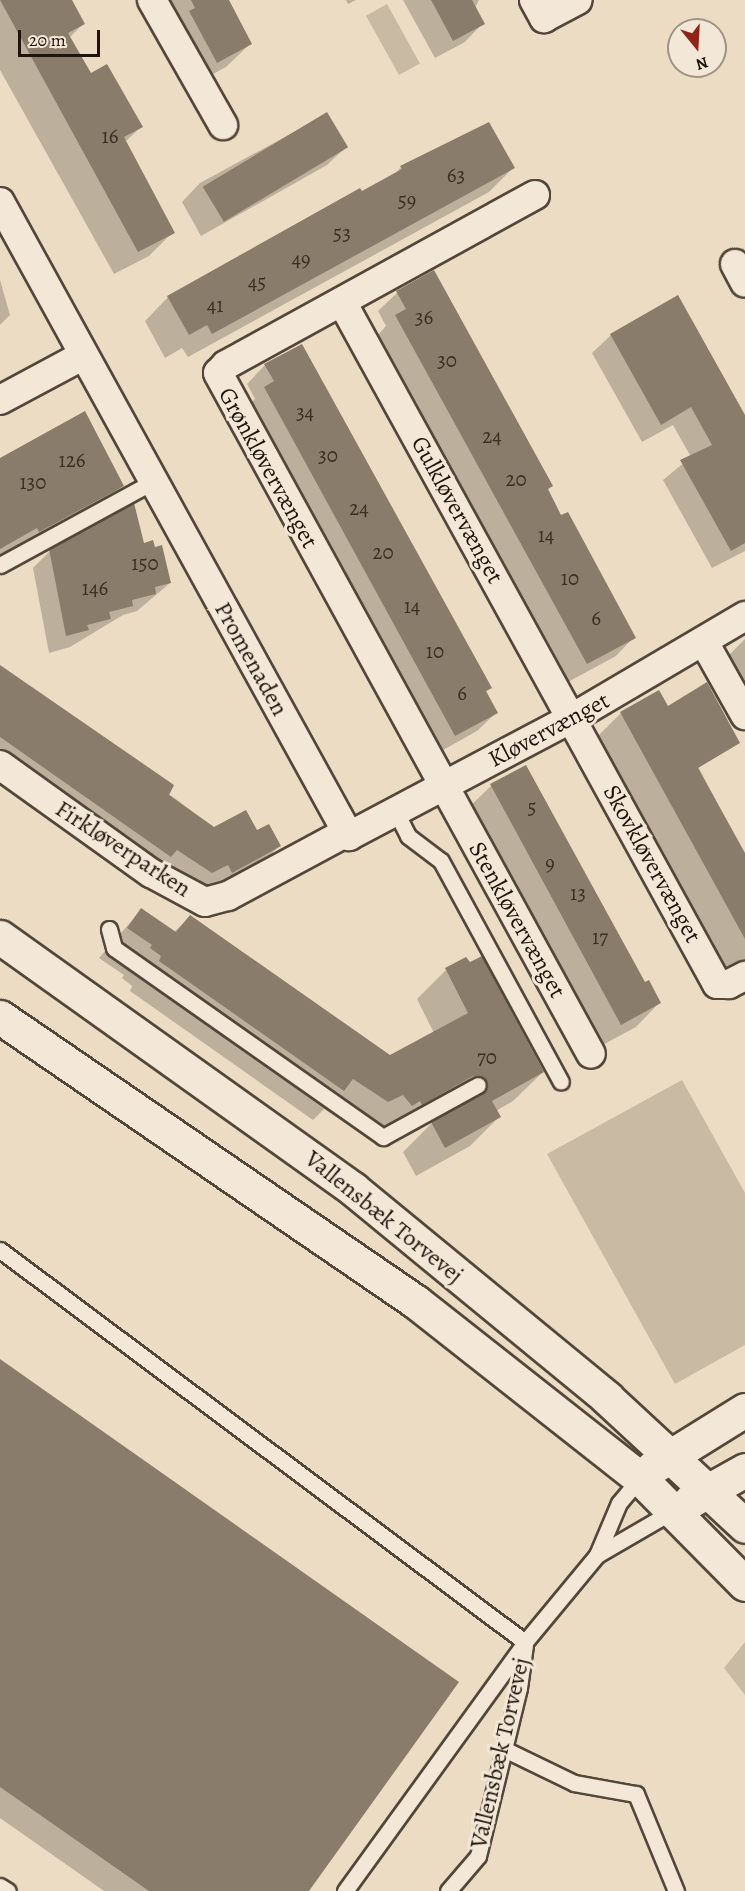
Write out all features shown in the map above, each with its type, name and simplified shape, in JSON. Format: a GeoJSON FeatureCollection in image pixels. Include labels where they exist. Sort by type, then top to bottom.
{"type":"FeatureCollection","features":[{"type":"Feature","properties":{"kind":"street"},"geometry":{"type":"LineString","coordinates":[[152,0],[223,125]]}},
{"type":"Feature","properties":{"kind":"street"},"geometry":{"type":"LineString","coordinates":[[534,0],[544,18],[578,0]]}},
{"type":"Feature","properties":{"kind":"street","name":"Grønkløvervænget"},"geometry":{"type":"LineString","coordinates":[[443,786],[218,373],[226,365],[535,195]]}},
{"type":"Feature","properties":{"kind":"street","name":"Promenaden"},"geometry":{"type":"LineString","coordinates":[[1,206],[348,834]]}},
{"type":"Feature","properties":{"kind":"street","name":"Gulkløvervænget"},"geometry":{"type":"LineString","coordinates":[[342,302],[572,718]]}},
{"type":"Feature","properties":{"kind":"street"},"geometry":{"type":"LineString","coordinates":[[0,400],[84,355]]}},
{"type":"Feature","properties":{"kind":"street","name":"Kløvervænget"},"geometry":{"type":"LineString","coordinates":[[348,834],[396,812],[572,718],[745,616]]}},
{"type":"Feature","properties":{"kind":"street"},"geometry":{"type":"LineString","coordinates":[[704,642],[745,715]]}},
{"type":"Feature","properties":{"kind":"street","name":"Skovkløvervænget"},"geometry":{"type":"LineString","coordinates":[[572,718],[717,984],[729,984],[745,976]]}},
{"type":"Feature","properties":{"kind":"street","name":"Firkløverparken"},"geometry":{"type":"LineString","coordinates":[[0,765],[151,873],[205,902],[228,896],[348,834]]}},
{"type":"Feature","properties":{"kind":"street","name":"Stenkløvervænget"},"geometry":{"type":"LineString","coordinates":[[443,786],[591,1054]]}},
{"type":"Feature","properties":{"kind":"street","name":"Vallensbæk Torvevej"},"geometry":{"type":"LineString","coordinates":[[0,937],[353,1189],[607,1398],[745,1526]]}},
{"type":"Feature","properties":{"kind":"street","name":"Vallensbæk Torvevej"},"geometry":{"type":"LineString","coordinates":[[0,1017],[416,1302],[640,1478],[745,1584]]}},
{"type":"Feature","properties":{"kind":"street"},"geometry":{"type":"LineString","coordinates":[[640,1478],[670,1454],[745,1410]]}},
{"type":"Feature","properties":{"kind":"street"},"geometry":{"type":"LineString","coordinates":[[673,1511],[745,1470]]}},
{"type":"Feature","properties":{"kind":"lane"},"geometry":{"type":"LineString","coordinates":[[0,565],[154,481]]}},
{"type":"Feature","properties":{"kind":"lane"},"geometry":{"type":"LineString","coordinates":[[396,812],[408,836],[441,861],[561,1082]]}},
{"type":"Feature","properties":{"kind":"lane"},"geometry":{"type":"LineString","coordinates":[[110,929],[114,948],[383,1137],[478,1085]]}},
{"type":"Feature","properties":{"kind":"lane"},"geometry":{"type":"LineString","coordinates":[[0,1250],[525,1642]]}},
{"type":"Feature","properties":{"kind":"lane"},"geometry":{"type":"LineString","coordinates":[[345,1891],[525,1642],[597,1555],[619,1503],[640,1478]]}},
{"type":"Feature","properties":{"kind":"lane"},"geometry":{"type":"LineString","coordinates":[[597,1555],[673,1511]]}},
{"type":"Feature","properties":{"kind":"lane","name":"Vallensbæk Torvevej"},"geometry":{"type":"LineString","coordinates":[[448,1891],[478,1856],[504,1749],[525,1642]]}},
{"type":"Feature","properties":{"kind":"lane"},"geometry":{"type":"LineString","coordinates":[[504,1749],[574,1783],[636,1794],[676,1891]]}},
{"type":"Feature","properties":{"kind":"lane"},"geometry":{"type":"LineString","coordinates":[[0,1886],[8,1891]]}},
{"type":"Feature","properties":{"kind":"shaded area"},"geometry":{"type":"Polygon","coordinates":[[[387,4],[420,63],[399,75],[366,16],[387,4]]]}},
{"type":"Feature","properties":{"kind":"shaded area"},"geometry":{"type":"Polygon","coordinates":[[[682,1080],[745,1193],[745,1345],[675,1384],[547,1154],[682,1080]]]}},
{"type":"Feature","properties":{"kind":"shaded area"},"geometry":{"type":"Polygon","coordinates":[[[745,1642],[745,1695],[724,1668],[745,1642]]]}},
{"type":"Feature","properties":{"kind":"building"},"geometry":{"type":"Polygon","coordinates":[[[0,0],[72,0],[85,24],[68,33],[91,73],[107,64],[143,127],[124,137],[175,233],[138,252],[0,0]]]}},
{"type":"Feature","properties":{"kind":"building"},"geometry":{"type":"Polygon","coordinates":[[[191,0],[229,0],[252,44],[217,63],[189,11],[195,8],[191,0]]]}},
{"type":"Feature","properties":{"kind":"building"},"geometry":{"type":"Polygon","coordinates":[[[431,0],[472,0],[485,24],[453,41],[431,0]]]}},
{"type":"Feature","properties":{"kind":"building"},"geometry":{"type":"Polygon","coordinates":[[[327,112],[348,147],[224,222],[203,187],[327,112]]]}},
{"type":"Feature","properties":{"kind":"building"},"geometry":{"type":"Polygon","coordinates":[[[489,122],[515,168],[212,334],[207,325],[189,335],[167,296],[360,188],[362,191],[402,169],[400,166],[489,122]]]}},
{"type":"Feature","properties":{"kind":"building"},"geometry":{"type":"Polygon","coordinates":[[[434,270],[553,486],[548,489],[561,515],[568,512],[636,638],[587,664],[395,315],[406,309],[396,291],[434,270]]]}},
{"type":"Feature","properties":{"kind":"building"},"geometry":{"type":"Polygon","coordinates":[[[678,295],[745,415],[745,543],[731,551],[680,460],[712,445],[691,407],[661,425],[610,334],[678,295]]]}},
{"type":"Feature","properties":{"kind":"building"},"geometry":{"type":"Polygon","coordinates":[[[302,344],[492,688],[486,691],[498,713],[455,736],[264,387],[274,381],[264,364],[302,344]]]}},
{"type":"Feature","properties":{"kind":"building"},"geometry":{"type":"Polygon","coordinates":[[[85,411],[124,486],[39,532],[37,528],[0,549],[0,458],[85,411]]]}},
{"type":"Feature","properties":{"kind":"building"},"geometry":{"type":"Polygon","coordinates":[[[134,503],[144,543],[153,540],[155,547],[162,545],[171,583],[155,587],[156,594],[132,600],[133,606],[109,612],[111,619],[87,625],[89,630],[66,636],[49,549],[134,503]]]}},
{"type":"Feature","properties":{"kind":"building"},"geometry":{"type":"Polygon","coordinates":[[[0,665],[174,785],[169,795],[214,827],[246,810],[257,830],[269,824],[281,846],[232,873],[228,865],[212,873],[177,850],[171,857],[0,737],[0,665]]]}},
{"type":"Feature","properties":{"kind":"building"},"geometry":{"type":"Polygon","coordinates":[[[707,682],[740,743],[698,768],[745,853],[745,939],[620,712],[659,690],[668,706],[707,682]]]}},
{"type":"Feature","properties":{"kind":"building"},"geometry":{"type":"Polygon","coordinates":[[[526,765],[645,982],[649,980],[661,1003],[621,1025],[490,784],[526,765]]]}},
{"type":"Feature","properties":{"kind":"building"},"geometry":{"type":"Polygon","coordinates":[[[141,908],[176,932],[190,915],[390,1055],[468,1013],[445,968],[466,957],[470,962],[482,956],[544,1072],[492,1101],[501,1117],[445,1148],[431,1122],[483,1093],[488,1086],[484,1077],[473,1076],[422,1105],[420,1101],[412,1106],[403,1095],[388,1102],[353,1079],[344,1091],[159,961],[161,956],[150,948],[152,945],[127,928],[141,908]]]}},
{"type":"Feature","properties":{"kind":"building"},"geometry":{"type":"Polygon","coordinates":[[[0,1359],[459,1682],[309,1891],[149,1891],[0,1787],[0,1359]]]}}]}
